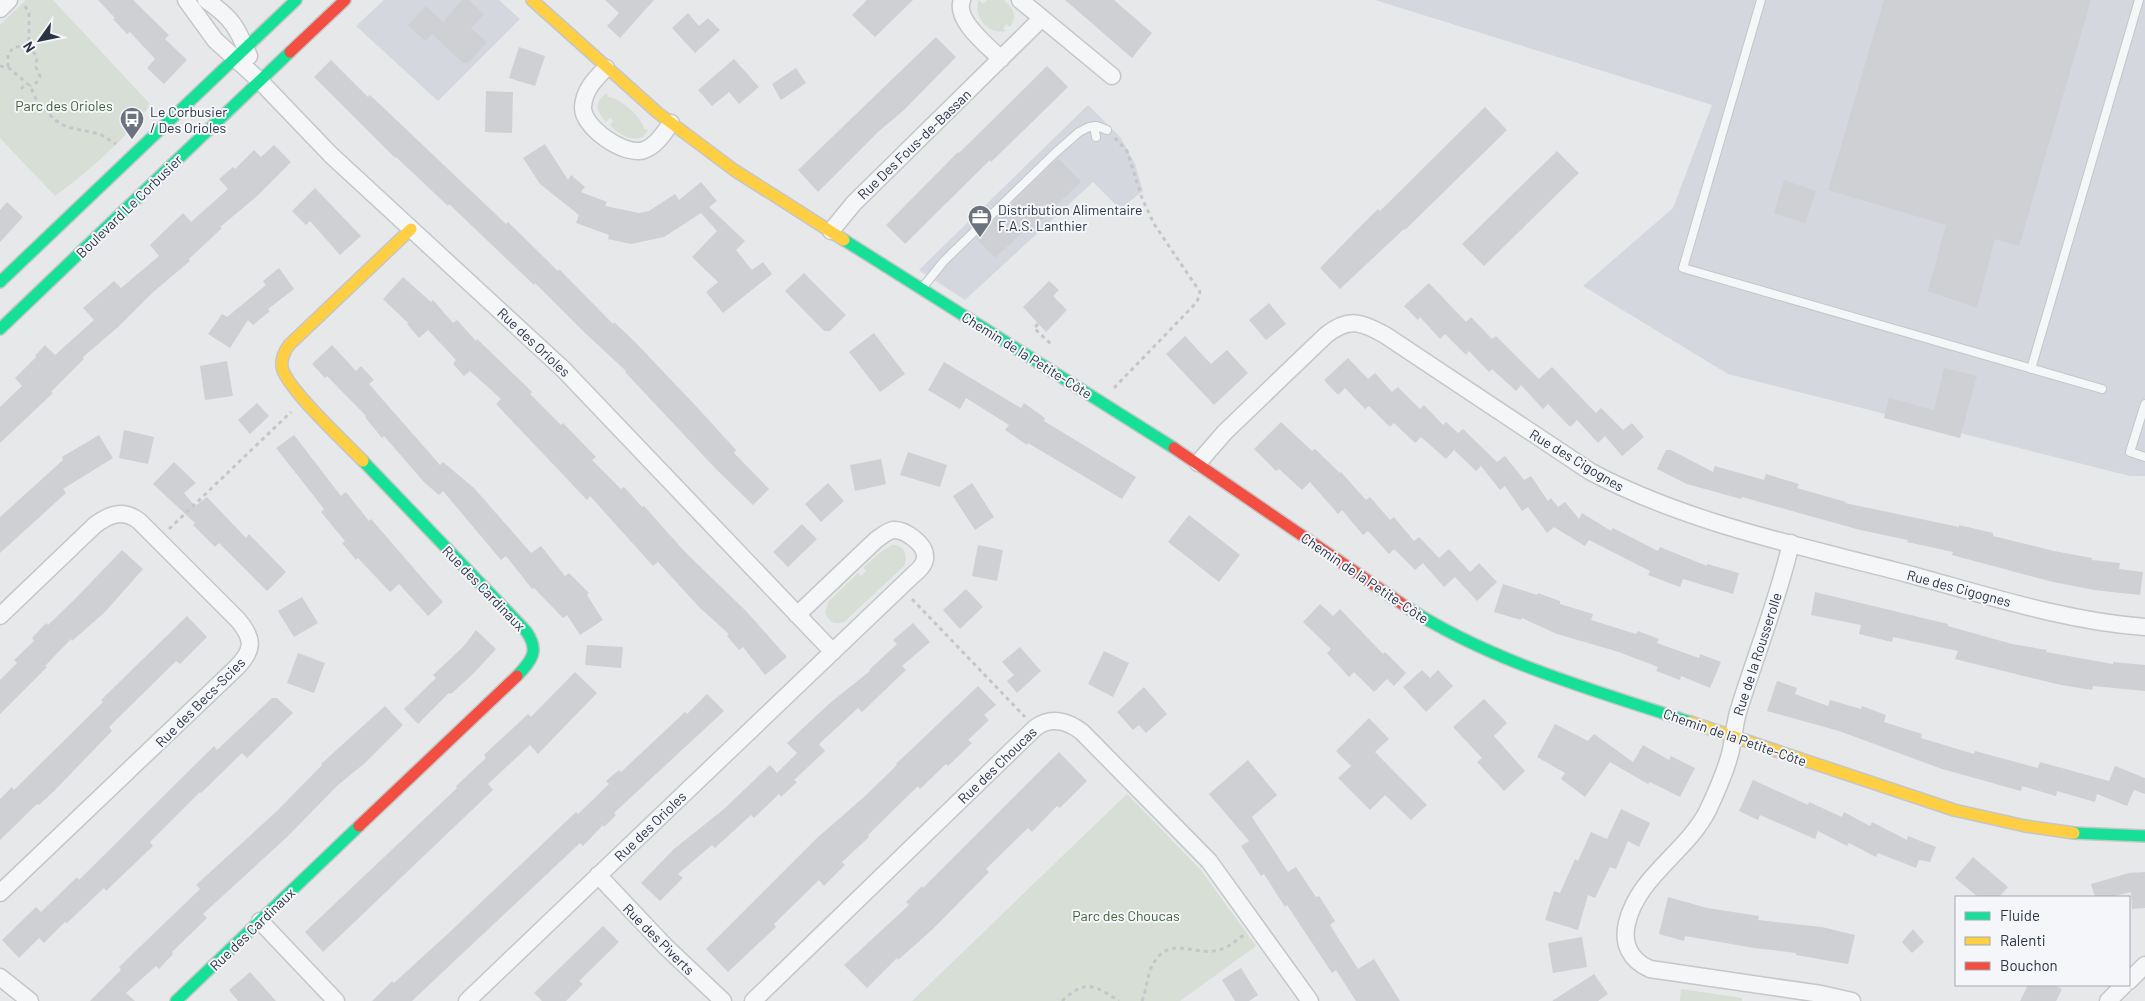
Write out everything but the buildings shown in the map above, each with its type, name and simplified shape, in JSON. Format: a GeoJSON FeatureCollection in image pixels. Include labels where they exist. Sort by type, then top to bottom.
{"type":"FeatureCollection","features":[{"type":"Feature","properties":{"kind":"street","name":"Rue des Orioles"},"geometry":{"type":"LineString","coordinates":[[186,0],[206,30],[240,54],[260,81],[331,155],[563,369],[833,652]]}},
{"type":"Feature","properties":{"kind":"street","name":"Rue des Orioles"},"geometry":{"type":"LineString","coordinates":[[206,0],[225,13],[234,24],[240,54]]}},
{"type":"Feature","properties":{"kind":"street"},"geometry":{"type":"LineString","coordinates":[[0,282],[296,0]]}},
{"type":"Feature","properties":{"kind":"street","name":"Boulevard Le Corbusier"},"geometry":{"type":"LineString","coordinates":[[0,329],[345,0]]}},
{"type":"Feature","properties":{"kind":"street","name":"Chemin de la Petite-Côte"},"geometry":{"type":"LineString","coordinates":[[532,0],[606,68],[671,123],[748,179],[1198,463],[1395,600],[1454,636],[1496,655],[1563,680],[1910,796],[1970,814],[2065,833],[2098,836],[2145,836]]}},
{"type":"Feature","properties":{"kind":"street"},"geometry":{"type":"LineString","coordinates":[[962,0],[960,12],[964,21],[1001,60]]}},
{"type":"Feature","properties":{"kind":"street"},"geometry":{"type":"LineString","coordinates":[[1020,0],[1112,76]]}},
{"type":"Feature","properties":{"kind":"street"},"geometry":{"type":"LineString","coordinates":[[0,9],[16,2]]}},
{"type":"Feature","properties":{"kind":"street","name":"Rue Des Fous-de-Bassan"},"geometry":{"type":"LineString","coordinates":[[831,231],[847,210],[1042,18]]}},
{"type":"Feature","properties":{"kind":"street"},"geometry":{"type":"LineString","coordinates":[[606,68],[590,86],[583,107],[588,121],[606,138],[626,150],[632,152],[644,151],[658,140],[671,123]]}},
{"type":"Feature","properties":{"kind":"street","name":"Rue des Cardinaux"},"geometry":{"type":"LineString","coordinates":[[176,1001],[518,676],[531,660],[535,650],[533,641],[526,631],[304,399],[287,380],[282,370],[282,355],[289,345],[411,228]]}},
{"type":"Feature","properties":{"kind":"street","name":"Rue des Cigognes"},"geometry":{"type":"LineString","coordinates":[[1198,463],[1225,432],[1326,335],[1337,326],[1353,322],[1369,326],[1385,335],[1552,447],[1608,480],[1673,509],[1791,543],[2068,616],[2145,627]]}},
{"type":"Feature","properties":{"kind":"street","name":"Rue des Becs-Scies"},"geometry":{"type":"LineString","coordinates":[[0,616],[95,525],[108,517],[123,514],[139,521],[238,620],[247,632],[250,643],[248,654],[236,668],[0,893]]}},
{"type":"Feature","properties":{"kind":"street","name":"Rue des Orioles"},"geometry":{"type":"LineString","coordinates":[[467,1001],[919,569],[923,564],[925,555],[920,545],[900,531],[889,532],[876,540],[797,615]]}},
{"type":"Feature","properties":{"kind":"street","name":"Rue de la Rousserolle"},"geometry":{"type":"LineString","coordinates":[[1791,543],[1738,711],[1728,762],[1704,818],[1692,835],[1648,882],[1634,905],[1625,935],[1628,948],[1637,961],[1656,970],[1816,993],[1852,1001]]}},
{"type":"Feature","properties":{"kind":"street","name":"Rue des Choucas"},"geometry":{"type":"LineString","coordinates":[[753,1001],[1035,728],[1052,720],[1065,722],[1082,732],[1209,861],[1310,1001]]}},
{"type":"Feature","properties":{"kind":"street","name":"Rue des Piverts"},"geometry":{"type":"LineString","coordinates":[[598,875],[652,933],[723,1001]]}},
{"type":"Feature","properties":{"kind":"street"},"geometry":{"type":"LineString","coordinates":[[260,921],[336,1001]]}},
{"type":"Feature","properties":{"kind":"street"},"geometry":{"type":"LineString","coordinates":[[2130,979],[2145,965]]}},
{"type":"Feature","properties":{"kind":"street"},"geometry":{"type":"LineString","coordinates":[[0,977],[30,1001]]}},
{"type":"Feature","properties":{"kind":"street"},"geometry":{"type":"LineString","coordinates":[[2108,1001],[2123,986]]}},
{"type":"Feature","properties":{"kind":"lane"},"geometry":{"type":"LineString","coordinates":[[1761,0],[1683,268],[2102,389]]}},
{"type":"Feature","properties":{"kind":"lane"},"geometry":{"type":"LineString","coordinates":[[2031,369],[2139,0]]}},
{"type":"Feature","properties":{"kind":"lane"},"geometry":{"type":"LineString","coordinates":[[922,288],[939,266],[1001,204],[1079,132],[1094,126],[1107,130]]}},
{"type":"Feature","properties":{"kind":"lane"},"geometry":{"type":"LineString","coordinates":[[1094,126],[1096,137]]}},
{"type":"Feature","properties":{"kind":"lane"},"geometry":{"type":"LineString","coordinates":[[2145,404],[2130,452],[2145,457]]}},
{"type":"Feature","properties":{"kind":"path"},"geometry":{"type":"LineString","coordinates":[[16,2],[29,14],[29,46],[39,62],[36,67],[40,78],[21,89]]}},
{"type":"Feature","properties":{"kind":"path"},"geometry":{"type":"LineString","coordinates":[[8,67],[8,54],[14,47],[29,46]]}},
{"type":"Feature","properties":{"kind":"path"},"geometry":{"type":"LineString","coordinates":[[0,66],[8,67],[18,75],[28,85],[38,103],[61,121],[74,129],[100,134],[118,147]]}},
{"type":"Feature","properties":{"kind":"path"},"geometry":{"type":"LineString","coordinates":[[1102,402],[1197,302],[1200,292],[1148,214],[1127,151],[1107,130]]}},
{"type":"Feature","properties":{"kind":"path"},"geometry":{"type":"LineString","coordinates":[[1038,324],[1034,328],[1052,345]]}},
{"type":"Feature","properties":{"kind":"path"},"geometry":{"type":"LineString","coordinates":[[167,530],[295,408]]}},
{"type":"Feature","properties":{"kind":"path"},"geometry":{"type":"LineString","coordinates":[[910,597],[1026,718]]}},
{"type":"Feature","properties":{"kind":"path"},"geometry":{"type":"LineString","coordinates":[[1142,1001],[1151,968],[1156,959],[1164,952],[1180,947],[1207,952],[1218,950],[1229,946],[1246,933]]}},
{"type":"Feature","properties":{"kind":"path"},"geometry":{"type":"LineString","coordinates":[[1062,1001],[1076,988],[1082,986],[1101,990],[1119,1001]]}},
{"type":"Feature","properties":{"kind":"shaded area"},"geometry":{"type":"Polygon","coordinates":[[[384,0],[499,0],[520,19],[438,101],[356,26],[384,0]]]}},
{"type":"Feature","properties":{"kind":"shaded area"},"geometry":{"type":"Polygon","coordinates":[[[1375,0],[2145,0],[2145,476],[2130,476],[1728,374],[1583,286],[1673,208],[1712,105],[1375,0]]]}},
{"type":"Feature","properties":{"kind":"shaded area"},"geometry":{"type":"Polygon","coordinates":[[[1088,105],[1121,138],[1135,164],[1143,191],[1120,209],[1093,182],[965,300],[919,270],[1088,105]]]}},
{"type":"Feature","properties":{"kind":"green space","name":"Parc des Orioles"},"geometry":{"type":"Polygon","coordinates":[[[26,0],[53,0],[150,104],[120,141],[80,177],[55,196],[0,138],[0,25],[26,0]]]}},
{"type":"Feature","properties":{"kind":"green space"},"geometry":{"type":"Polygon","coordinates":[[[979,0],[983,4],[987,0],[1004,0],[1010,6],[1014,19],[1010,27],[1006,24],[1003,28],[1006,31],[994,31],[988,28],[978,12],[979,0]]]}},
{"type":"Feature","properties":{"kind":"green space"},"geometry":{"type":"Polygon","coordinates":[[[607,93],[608,97],[624,104],[640,120],[644,129],[648,130],[643,137],[629,138],[610,125],[613,121],[610,118],[606,122],[599,111],[598,103],[607,93]]]}},
{"type":"Feature","properties":{"kind":"green space"},"geometry":{"type":"Polygon","coordinates":[[[892,545],[900,547],[906,555],[904,566],[844,622],[835,623],[830,620],[825,612],[829,601],[858,573],[861,576],[866,571],[863,568],[882,551],[892,545]]]}},
{"type":"Feature","properties":{"kind":"green space","name":"Parc des Choucas"},"geometry":{"type":"Polygon","coordinates":[[[1127,794],[1200,869],[1256,946],[1180,1001],[912,1001],[1127,794]]]}},
{"type":"Feature","properties":{"kind":"green space"},"geometry":{"type":"Polygon","coordinates":[[[1681,989],[1742,998],[1742,1001],[1680,1001],[1681,989]]]}},
{"type":"Feature","properties":{"kind":"traffic: fast"},"geometry":{"type":"LineString","coordinates":[[0,282],[296,0]]}},
{"type":"Feature","properties":{"kind":"traffic: fast"},"geometry":{"type":"LineString","coordinates":[[0,329],[290,52]]}},
{"type":"Feature","properties":{"kind":"traffic: fast"},"geometry":{"type":"LineString","coordinates":[[844,240],[1174,448]]}},
{"type":"Feature","properties":{"kind":"traffic: fast"},"geometry":{"type":"LineString","coordinates":[[363,461],[526,631],[533,644],[533,650],[527,665],[517,676]]}},
{"type":"Feature","properties":{"kind":"traffic: fast"},"geometry":{"type":"LineString","coordinates":[[1408,608],[1475,645],[1510,660],[1545,674],[1690,722]]}},
{"type":"Feature","properties":{"kind":"traffic: fast"},"geometry":{"type":"LineString","coordinates":[[176,1001],[359,826]]}},
{"type":"Feature","properties":{"kind":"traffic: fast"},"geometry":{"type":"LineString","coordinates":[[2074,833],[2145,836]]}},
{"type":"Feature","properties":{"kind":"traffic: slow"},"geometry":{"type":"LineString","coordinates":[[532,0],[658,113],[734,170],[844,240]]}},
{"type":"Feature","properties":{"kind":"traffic: slow"},"geometry":{"type":"LineString","coordinates":[[363,461],[294,388],[282,367],[282,358],[289,345],[411,229]]}},
{"type":"Feature","properties":{"kind":"traffic: slow"},"geometry":{"type":"LineString","coordinates":[[1690,722],[1954,810],[2025,826],[2074,833]]}},
{"type":"Feature","properties":{"kind":"traffic: jam"},"geometry":{"type":"LineString","coordinates":[[290,52],[345,0]]}},
{"type":"Feature","properties":{"kind":"traffic: jam"},"geometry":{"type":"LineString","coordinates":[[1174,448],[1408,608]]}},
{"type":"Feature","properties":{"kind":"traffic: jam"},"geometry":{"type":"LineString","coordinates":[[359,826],[517,676]]}},
{"type":"Feature","properties":{"kind":"place","name":"Le Corbusier / Des Orioles"},"geometry":{"type":"Point","coordinates":[132,140]}},
{"type":"Feature","properties":{"kind":"place","name":"Distribution Alimentaire F.A.S. Lanthier"},"geometry":{"type":"Point","coordinates":[980,238]}}]}
